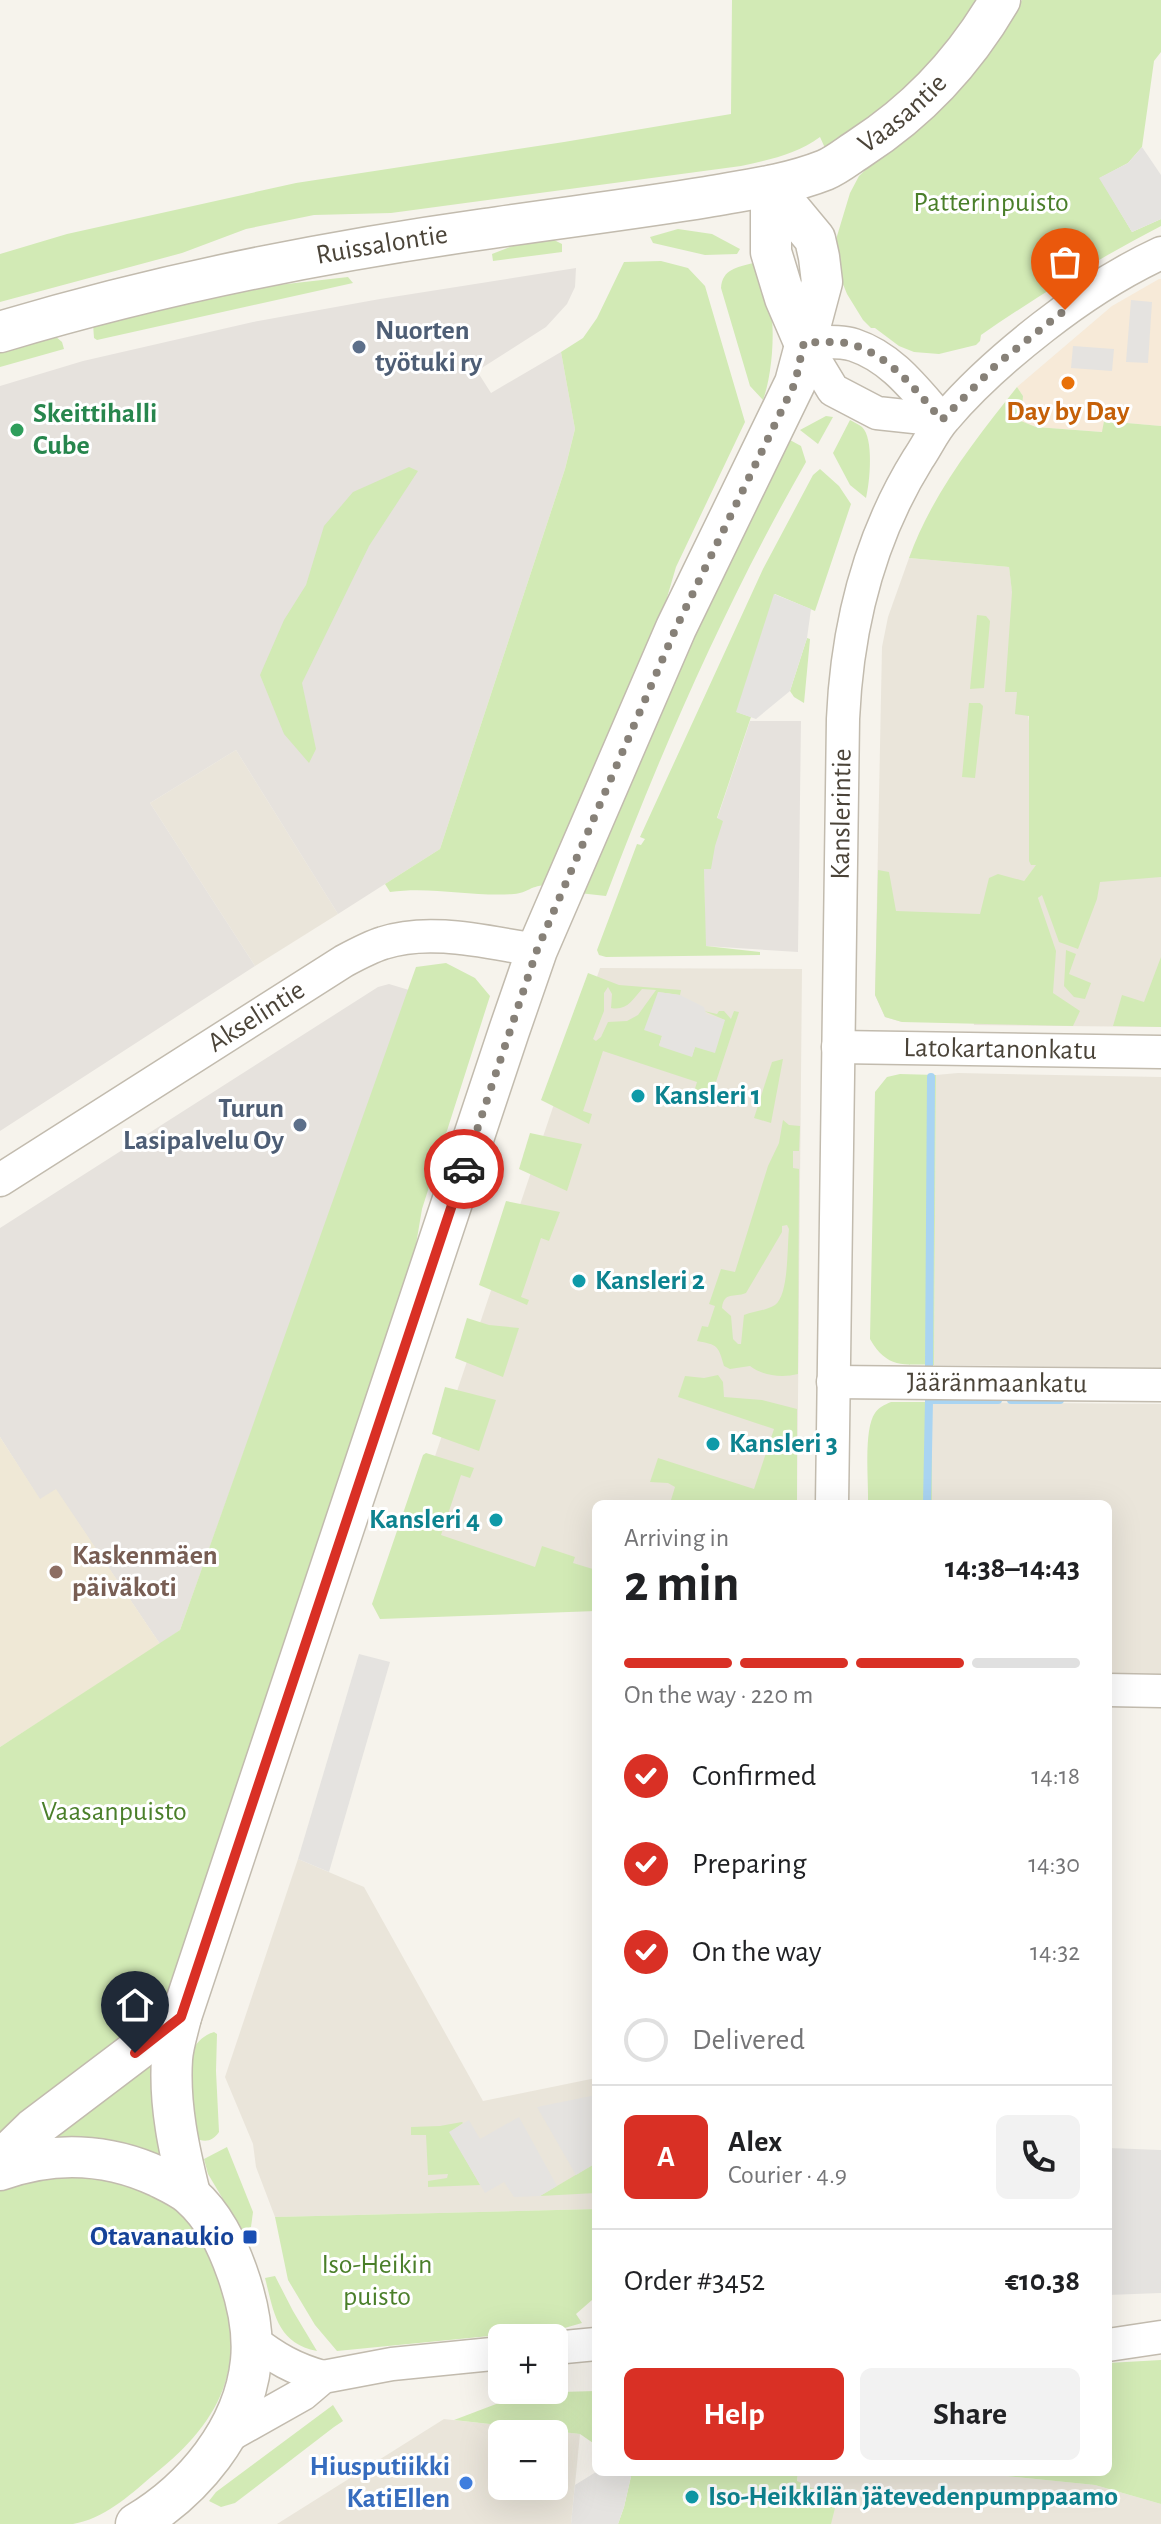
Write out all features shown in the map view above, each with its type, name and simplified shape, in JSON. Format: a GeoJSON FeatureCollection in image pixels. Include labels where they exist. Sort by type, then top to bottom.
{"type":"FeatureCollection","features":[{"type":"Feature","properties":{"kind":"street","name":"Vaasantie"},"geometry":{"type":"LineString","coordinates":[[771,186],[826,170],[915,109],[985,27],[1000,0]]}},
{"type":"Feature","properties":{"kind":"street","name":"Ruissalontie"},"geometry":{"type":"LineString","coordinates":[[0,332],[69,311],[269,264],[771,186]]}},
{"type":"Feature","properties":{"kind":"street"},"geometry":{"type":"LineString","coordinates":[[190,2194],[173,2116],[172,2057],[181,2017],[537,950],[676,628],[795,383],[822,282],[815,239],[771,186]]}},
{"type":"Feature","properties":{"kind":"street","name":"Kanslerintie"},"geometry":{"type":"LineString","coordinates":[[832,1500],[843,719],[845,668],[861,589],[902,484],[942,420],[997,364],[1065,310],[1118,275],[1161,253]]}},
{"type":"Feature","properties":{"kind":"street"},"geometry":{"type":"LineString","coordinates":[[804,342],[851,344],[878,357],[896,368],[942,420]]}},
{"type":"Feature","properties":{"kind":"street"},"geometry":{"type":"LineString","coordinates":[[804,342],[833,390],[877,413],[942,420]]}},
{"type":"Feature","properties":{"kind":"street","name":"Akselintie"},"geometry":{"type":"LineString","coordinates":[[0,1180],[369,948],[402,939],[440,937],[537,950]]}},
{"type":"Feature","properties":{"kind":"street","name":"Latokartanonkatu"},"geometry":{"type":"LineString","coordinates":[[838,1047],[1161,1052]]}},
{"type":"Feature","properties":{"kind":"street","name":"Jääränmaankatu"},"geometry":{"type":"LineString","coordinates":[[833,1382],[1161,1385]]}},
{"type":"Feature","properties":{"kind":"street"},"geometry":{"type":"LineString","coordinates":[[1112,1690],[1161,1691]]}},
{"type":"Feature","properties":{"kind":"street"},"geometry":{"type":"LineString","coordinates":[[0,2161],[33,2129],[181,2017]]}},
{"type":"Feature","properties":{"kind":"street"},"geometry":{"type":"LineString","coordinates":[[0,2170],[48,2158],[100,2158],[150,2173],[190,2194],[224,2238],[245,2296],[252,2340],[247,2382],[223,2439],[200,2472],[156,2519]]}},
{"type":"Feature","properties":{"kind":"street"},"geometry":{"type":"LineString","coordinates":[[1112,2344],[1161,2337]]}},
{"type":"Feature","properties":{"kind":"street"},"geometry":{"type":"LineString","coordinates":[[252,2340],[294,2370],[323,2377],[392,2364],[488,2354]]}},
{"type":"Feature","properties":{"kind":"street"},"geometry":{"type":"LineString","coordinates":[[568,2347],[592,2344]]}},
{"type":"Feature","properties":{"kind":"street"},"geometry":{"type":"LineString","coordinates":[[223,2439],[303,2394],[323,2377]]}},
{"type":"Feature","properties":{"kind":"shaded area"},"geometry":{"type":"Polygon","coordinates":[[[1142,147],[1161,175],[1161,219],[1132,232],[1099,178],[1128,163],[1142,147]]]}},
{"type":"Feature","properties":{"kind":"shaded area"},"geometry":{"type":"Polygon","coordinates":[[[576,268],[575,287],[567,304],[546,327],[477,371],[491,393],[561,352],[575,429],[565,469],[440,849],[338,914],[236,750],[150,803],[255,966],[0,1131],[0,386],[83,361],[253,322],[576,268]]]}},
{"type":"Feature","properties":{"kind":"shaded area"},"geometry":{"type":"Polygon","coordinates":[[[1159,279],[1161,426],[1104,421],[1103,432],[1036,427],[1021,421],[1023,396],[1017,387],[1112,306],[1159,279]]]}},
{"type":"Feature","properties":{"kind":"shaded area"},"geometry":{"type":"Polygon","coordinates":[[[1131,300],[1152,302],[1148,363],[1126,362],[1131,300]]]}},
{"type":"Feature","properties":{"kind":"shaded area"},"geometry":{"type":"Polygon","coordinates":[[[1073,346],[1114,349],[1112,371],[1071,368],[1073,346]]]}},
{"type":"Feature","properties":{"kind":"shaded area"},"geometry":{"type":"Polygon","coordinates":[[[909,558],[1009,567],[1046,853],[919,1014],[902,1022],[885,1017],[875,995],[882,647],[888,617],[909,558]]]}},
{"type":"Feature","properties":{"kind":"shaded area"},"geometry":{"type":"Polygon","coordinates":[[[774,594],[811,609],[807,638],[790,691],[756,719],[736,712],[774,594]]]}},
{"type":"Feature","properties":{"kind":"shaded area"},"geometry":{"type":"Polygon","coordinates":[[[750,721],[801,721],[798,952],[705,946],[704,869],[717,819],[750,721]]]}},
{"type":"Feature","properties":{"kind":"shaded area"},"geometry":{"type":"Polygon","coordinates":[[[236,750],[338,914],[255,966],[150,803],[236,750]]]}},
{"type":"Feature","properties":{"kind":"shaded area"},"geometry":{"type":"Polygon","coordinates":[[[1056,876],[1161,877],[1161,1027],[974,1025],[969,985],[1056,876]]]}},
{"type":"Feature","properties":{"kind":"shaded area"},"geometry":{"type":"Polygon","coordinates":[[[600,968],[802,969],[797,1500],[592,1500],[592,1606],[382,1613],[600,968]]]}},
{"type":"Feature","properties":{"kind":"shaded area"},"geometry":{"type":"Polygon","coordinates":[[[389,984],[409,990],[404,1006],[180,1630],[160,1644],[56,1490],[40,1500],[0,1437],[0,1228],[378,987],[389,984]]]}},
{"type":"Feature","properties":{"kind":"shaded area"},"geometry":{"type":"Polygon","coordinates":[[[658,992],[680,995],[704,1007],[706,1014],[725,1020],[715,1053],[695,1047],[692,1057],[659,1046],[662,1036],[644,1030],[658,992]]]}},
{"type":"Feature","properties":{"kind":"shaded area"},"geometry":{"type":"Polygon","coordinates":[[[936,1075],[1161,1077],[1161,1368],[934,1365],[936,1075]]]}},
{"type":"Feature","properties":{"kind":"shaded area"},"geometry":{"type":"Polygon","coordinates":[[[932,1402],[1161,1404],[1161,1675],[1112,1675],[1112,1500],[932,1500],[932,1402]]]}},
{"type":"Feature","properties":{"kind":"shaded area","name":"Kaskenmäen päiväkoti"},"geometry":{"type":"Polygon","coordinates":[[[0,1437],[40,1499],[56,1489],[160,1644],[0,1747],[0,1437]]]}},
{"type":"Feature","properties":{"kind":"shaded area"},"geometry":{"type":"Polygon","coordinates":[[[359,1654],[390,1662],[329,1872],[298,1859],[359,1654]]]}},
{"type":"Feature","properties":{"kind":"shaded area"},"geometry":{"type":"Polygon","coordinates":[[[298,1859],[364,1887],[483,2101],[592,2079],[592,2209],[275,2217],[256,2167],[253,2144],[225,2077],[298,1859]]]}},
{"type":"Feature","properties":{"kind":"shaded area"},"geometry":{"type":"Polygon","coordinates":[[[592,2096],[592,2165],[576,2175],[537,2107],[592,2096]]]}},
{"type":"Feature","properties":{"kind":"shaded area"},"geometry":{"type":"Polygon","coordinates":[[[519,2117],[557,2186],[540,2196],[514,2197],[504,2182],[485,2193],[449,2132],[469,2120],[480,2139],[519,2117]]]}},
{"type":"Feature","properties":{"kind":"shaded area"},"geometry":{"type":"Polygon","coordinates":[[[1112,2148],[1161,2150],[1161,2293],[1112,2295],[1112,2148]]]}},
{"type":"Feature","properties":{"kind":"shaded area"},"geometry":{"type":"Polygon","coordinates":[[[444,2419],[488,2424],[488,2500],[568,2500],[568,2433],[580,2434],[571,2524],[277,2524],[444,2419]]]}},
{"type":"Feature","properties":{"kind":"shaded area"},"geometry":{"type":"Polygon","coordinates":[[[592,2474],[631,2476],[618,2524],[571,2524],[575,2485],[592,2474]]]}},
{"type":"Feature","properties":{"kind":"shaded area"},"geometry":{"type":"Polygon","coordinates":[[[798,2476],[1006,2476],[1095,2485],[1161,2504],[1161,2524],[793,2524],[798,2476]]]}},
{"type":"Feature","properties":{"kind":"green space"},"geometry":{"type":"Polygon","coordinates":[[[732,0],[980,0],[935,64],[878,113],[825,148],[820,137],[792,152],[741,166],[391,213],[314,215],[246,229],[182,253],[0,302],[0,254],[67,234],[296,183],[731,114],[732,0]]]}},
{"type":"Feature","properties":{"kind":"green space","name":"Patterinpuisto"},"geometry":{"type":"Polygon","coordinates":[[[1022,0],[1161,0],[1161,52],[1154,61],[1142,147],[1128,163],[1100,178],[1132,232],[1161,219],[1161,226],[1025,306],[981,335],[976,345],[939,354],[914,352],[899,346],[863,320],[847,294],[836,267],[834,246],[850,193],[859,176],[991,51],[1022,0]]]}},
{"type":"Feature","properties":{"kind":"green space"},"geometry":{"type":"Polygon","coordinates":[[[678,229],[712,234],[740,249],[737,254],[705,255],[653,243],[650,237],[678,229]]]}},
{"type":"Feature","properties":{"kind":"green space"},"geometry":{"type":"Polygon","coordinates":[[[552,239],[562,244],[562,252],[493,261],[492,254],[520,243],[552,239]]]}},
{"type":"Feature","properties":{"kind":"green space"},"geometry":{"type":"Polygon","coordinates":[[[661,261],[688,268],[705,286],[745,422],[676,567],[664,608],[549,885],[514,894],[421,890],[390,892],[385,884],[440,849],[565,469],[575,429],[561,352],[583,338],[597,318],[624,262],[661,261]]]}},
{"type":"Feature","properties":{"kind":"green space"},"geometry":{"type":"Polygon","coordinates":[[[753,263],[768,290],[773,329],[770,369],[763,400],[750,386],[721,288],[728,273],[753,263]]]}},
{"type":"Feature","properties":{"kind":"green space"},"geometry":{"type":"Polygon","coordinates":[[[348,277],[353,283],[97,340],[94,338],[93,324],[252,288],[348,277]]]}},
{"type":"Feature","properties":{"kind":"green space"},"geometry":{"type":"Polygon","coordinates":[[[55,336],[64,349],[0,367],[0,350],[55,336]]]}},
{"type":"Feature","properties":{"kind":"green space"},"geometry":{"type":"Polygon","coordinates":[[[1017,387],[1023,396],[1021,421],[1036,427],[1102,432],[1104,421],[1161,426],[1161,877],[1100,882],[1097,899],[1078,949],[1059,942],[1042,895],[1038,898],[1056,951],[1053,993],[1080,1011],[1073,1026],[902,1022],[885,1017],[875,995],[878,870],[889,872],[896,911],[980,914],[989,878],[998,874],[1024,881],[1036,865],[1031,865],[1029,861],[1029,716],[1015,714],[1017,692],[1005,692],[1012,592],[1009,567],[909,558],[942,490],[1017,387]]]}},
{"type":"Feature","properties":{"kind":"green space"},"geometry":{"type":"Polygon","coordinates":[[[826,416],[833,417],[818,444],[800,430],[826,416]]]}},
{"type":"Feature","properties":{"kind":"green space"},"geometry":{"type":"Polygon","coordinates":[[[850,420],[862,427],[868,440],[870,471],[866,498],[850,485],[833,453],[850,420]]]}},
{"type":"Feature","properties":{"kind":"green space"},"geometry":{"type":"Polygon","coordinates":[[[790,440],[801,446],[806,462],[749,567],[697,675],[606,896],[579,893],[621,790],[790,440]]]}},
{"type":"Feature","properties":{"kind":"green space"},"geometry":{"type":"Polygon","coordinates":[[[409,467],[418,471],[369,546],[302,683],[316,749],[309,763],[284,734],[260,675],[284,620],[306,585],[324,526],[353,492],[409,467]]]}},
{"type":"Feature","properties":{"kind":"green space"},"geometry":{"type":"Polygon","coordinates":[[[820,469],[839,486],[851,504],[815,611],[775,594],[737,712],[751,717],[717,818],[723,821],[711,869],[704,869],[706,946],[760,952],[760,955],[599,955],[597,950],[637,844],[641,845],[645,839],[640,837],[763,569],[813,475],[820,469]]]}},
{"type":"Feature","properties":{"kind":"green space"},"geometry":{"type":"Polygon","coordinates":[[[977,615],[986,616],[990,621],[984,688],[970,689],[977,615]]]}},
{"type":"Feature","properties":{"kind":"green space"},"geometry":{"type":"Polygon","coordinates":[[[807,638],[810,639],[804,703],[790,691],[807,638]]]}},
{"type":"Feature","properties":{"kind":"green space"},"geometry":{"type":"Polygon","coordinates":[[[969,703],[983,706],[975,778],[962,777],[969,703]]]}},
{"type":"Feature","properties":{"kind":"green space"},"geometry":{"type":"Polygon","coordinates":[[[1066,950],[1076,954],[1069,974],[1091,983],[1085,999],[1074,997],[1064,986],[1066,950]]]}},
{"type":"Feature","properties":{"kind":"green space"},"geometry":{"type":"Polygon","coordinates":[[[1161,957],[1161,1027],[1113,1026],[1122,995],[1144,1002],[1161,957]]]}},
{"type":"Feature","properties":{"kind":"green space","name":"Vaasanpuisto"},"geometry":{"type":"Polygon","coordinates":[[[446,963],[475,978],[490,996],[422,1209],[409,1286],[172,2000],[0,2141],[0,1747],[180,1630],[416,967],[446,963]]]}},
{"type":"Feature","properties":{"kind":"green space"},"geometry":{"type":"Polygon","coordinates":[[[588,973],[619,985],[681,990],[680,995],[658,992],[662,1036],[659,1045],[692,1056],[695,1047],[725,1020],[704,1011],[717,1014],[724,1011],[731,1019],[734,1011],[739,1012],[709,1103],[693,1095],[697,1082],[603,1051],[583,1111],[592,1114],[589,1124],[541,1100],[588,973]],[[608,987],[604,993],[604,1011],[593,1039],[596,1041],[608,1022],[627,1021],[638,1015],[656,990],[642,989],[629,1004],[621,1008],[611,1008],[612,994],[608,987]]]}},
{"type":"Feature","properties":{"kind":"green space"},"geometry":{"type":"Polygon","coordinates":[[[783,1059],[771,1123],[754,1118],[772,1062],[783,1059]]]}},
{"type":"Feature","properties":{"kind":"green space"},"geometry":{"type":"Polygon","coordinates":[[[900,1074],[936,1075],[934,1365],[897,1363],[883,1356],[870,1339],[875,1092],[887,1077],[900,1074]]]}},
{"type":"Feature","properties":{"kind":"green space"},"geometry":{"type":"Polygon","coordinates":[[[783,1120],[789,1125],[800,1126],[799,1151],[793,1151],[793,1168],[799,1169],[798,1374],[786,1376],[767,1374],[750,1366],[730,1369],[724,1366],[716,1347],[697,1341],[702,1326],[708,1327],[715,1306],[709,1304],[721,1269],[735,1272],[768,1166],[779,1143],[783,1120]],[[787,1225],[782,1226],[782,1232],[746,1293],[727,1297],[723,1303],[722,1308],[731,1316],[733,1339],[738,1344],[741,1344],[744,1315],[771,1307],[780,1300],[785,1281],[787,1225]]]}},
{"type":"Feature","properties":{"kind":"green space"},"geometry":{"type":"Polygon","coordinates":[[[530,1133],[582,1144],[567,1191],[519,1169],[530,1133]]]}},
{"type":"Feature","properties":{"kind":"green space"},"geometry":{"type":"Polygon","coordinates":[[[506,1201],[560,1212],[549,1241],[541,1238],[521,1297],[529,1300],[527,1305],[479,1285],[506,1201]]]}},
{"type":"Feature","properties":{"kind":"green space"},"geometry":{"type":"Polygon","coordinates":[[[467,1318],[489,1325],[519,1328],[503,1377],[455,1358],[467,1318]]]}},
{"type":"Feature","properties":{"kind":"green space"},"geometry":{"type":"Polygon","coordinates":[[[718,1375],[723,1382],[724,1397],[762,1400],[797,1409],[797,1500],[671,1500],[675,1487],[668,1483],[650,1482],[658,1458],[754,1489],[774,1429],[678,1397],[685,1376],[704,1378],[718,1375]]]}},
{"type":"Feature","properties":{"kind":"green space"},"geometry":{"type":"Polygon","coordinates":[[[445,1387],[496,1400],[479,1451],[432,1434],[445,1387]]]}},
{"type":"Feature","properties":{"kind":"green space"},"geometry":{"type":"Polygon","coordinates":[[[891,1402],[932,1402],[932,1500],[868,1500],[869,1431],[875,1413],[891,1402]]]}},
{"type":"Feature","properties":{"kind":"green space"},"geometry":{"type":"Polygon","coordinates":[[[426,1453],[474,1468],[470,1478],[461,1475],[441,1535],[535,1567],[542,1546],[575,1557],[573,1563],[592,1569],[592,1611],[380,1619],[372,1604],[426,1453]]]}},
{"type":"Feature","properties":{"kind":"green space"},"geometry":{"type":"Polygon","coordinates":[[[214,2032],[217,2034],[219,2132],[205,2141],[195,2138],[187,2078],[193,2050],[201,2039],[214,2032]]]}},
{"type":"Feature","properties":{"kind":"green space"},"geometry":{"type":"Polygon","coordinates":[[[152,2049],[164,2156],[98,2141],[34,2140],[152,2049]]]}},
{"type":"Feature","properties":{"kind":"green space"},"geometry":{"type":"Polygon","coordinates":[[[462,2122],[450,2132],[480,2185],[428,2187],[428,2181],[447,2178],[448,2174],[428,2175],[426,2135],[411,2135],[411,2127],[462,2122]]]}},
{"type":"Feature","properties":{"kind":"green space"},"geometry":{"type":"Polygon","coordinates":[[[227,2147],[253,2212],[251,2227],[242,2231],[208,2174],[204,2159],[227,2147]]]}},
{"type":"Feature","properties":{"kind":"green space"},"geometry":{"type":"Polygon","coordinates":[[[592,2165],[592,2193],[540,2196],[592,2165]]]}},
{"type":"Feature","properties":{"kind":"green space"},"geometry":{"type":"Polygon","coordinates":[[[49,2174],[115,2181],[155,2196],[177,2211],[195,2230],[221,2280],[228,2308],[230,2364],[217,2402],[193,2438],[115,2506],[73,2524],[0,2524],[0,2189],[49,2174]]]}},
{"type":"Feature","properties":{"kind":"green space","name":"Iso-Heikin puisto"},"geometry":{"type":"Polygon","coordinates":[[[592,2209],[592,2300],[576,2314],[582,2323],[568,2327],[568,2324],[488,2324],[488,2336],[337,2351],[315,2325],[288,2280],[275,2217],[592,2209]]]}},
{"type":"Feature","properties":{"kind":"green space"},"geometry":{"type":"Polygon","coordinates":[[[275,2276],[317,2351],[293,2341],[279,2325],[265,2278],[275,2276]]]}},
{"type":"Feature","properties":{"kind":"green space"},"geometry":{"type":"Polygon","coordinates":[[[1161,2360],[1161,2504],[1095,2485],[1006,2476],[1112,2476],[1112,2363],[1161,2360]]]}},
{"type":"Feature","properties":{"kind":"green space"},"geometry":{"type":"Polygon","coordinates":[[[592,2391],[592,2442],[580,2434],[568,2433],[568,2420],[488,2420],[488,2424],[454,2420],[496,2404],[568,2404],[568,2392],[592,2391]]]}},
{"type":"Feature","properties":{"kind":"green space"},"geometry":{"type":"Polygon","coordinates":[[[333,2405],[343,2421],[235,2503],[221,2507],[209,2501],[216,2492],[333,2405]]]}},
{"type":"Feature","properties":{"kind":"green space"},"geometry":{"type":"Polygon","coordinates":[[[631,2476],[798,2476],[797,2481],[837,2500],[831,2524],[618,2524],[631,2476]]]}},
{"type":"Feature","properties":{"kind":"waterway"},"geometry":{"type":"LineString","coordinates":[[929,1367],[931,1077]]}},
{"type":"Feature","properties":{"kind":"waterway"},"geometry":{"type":"LineString","coordinates":[[927,1500],[929,1400],[998,1400]]}},
{"type":"Feature","properties":{"kind":"waterway"},"geometry":{"type":"LineString","coordinates":[[1011,1400],[1060,1400]]}},
{"type":"Feature","properties":{"kind":"way so far"},"geometry":{"type":"LineString","coordinates":[[464,1169],[537,950],[676,628],[795,383],[804,342],[851,344],[878,357],[896,368],[942,420],[997,364],[1065,310]]}},
{"type":"Feature","properties":{"kind":"place","name":"Nuorten työtuki ry"},"geometry":{"type":"Point","coordinates":[359,347]}},
{"type":"Feature","properties":{"kind":"place","name":"Day by Day"},"geometry":{"type":"Point","coordinates":[1068,383]}},
{"type":"Feature","properties":{"kind":"place","name":"Skeittihalli Cube"},"geometry":{"type":"Point","coordinates":[17,430]}},
{"type":"Feature","properties":{"kind":"place","name":"Kansleri 1"},"geometry":{"type":"Point","coordinates":[638,1096]}},
{"type":"Feature","properties":{"kind":"place","name":"Turun Lasipalvelu Oy"},"geometry":{"type":"Point","coordinates":[300,1125]}},
{"type":"Feature","properties":{"kind":"place","name":"Kansleri 2"},"geometry":{"type":"Point","coordinates":[579,1281]}},
{"type":"Feature","properties":{"kind":"place","name":"Kansleri 3"},"geometry":{"type":"Point","coordinates":[713,1444]}},
{"type":"Feature","properties":{"kind":"place","name":"Kansleri 4"},"geometry":{"type":"Point","coordinates":[496,1520]}},
{"type":"Feature","properties":{"kind":"place","name":"Kaskenmäen päiväkoti"},"geometry":{"type":"Point","coordinates":[56,1572]}},
{"type":"Feature","properties":{"kind":"place","name":"Otavanaukio"},"geometry":{"type":"Point","coordinates":[250,2237]}},
{"type":"Feature","properties":{"kind":"place","name":"Hiusputiikki KatiEllen"},"geometry":{"type":"Point","coordinates":[466,2483]}},
{"type":"Feature","properties":{"kind":"place","name":"Iso-Heikkilän jätevedenpumppaamo"},"geometry":{"type":"Point","coordinates":[692,2497]}},
{"type":"Feature","properties":{"kind":"route"},"geometry":{"type":"LineString","coordinates":[[135,2053],[181,2017],[464,1169]]}}]}
